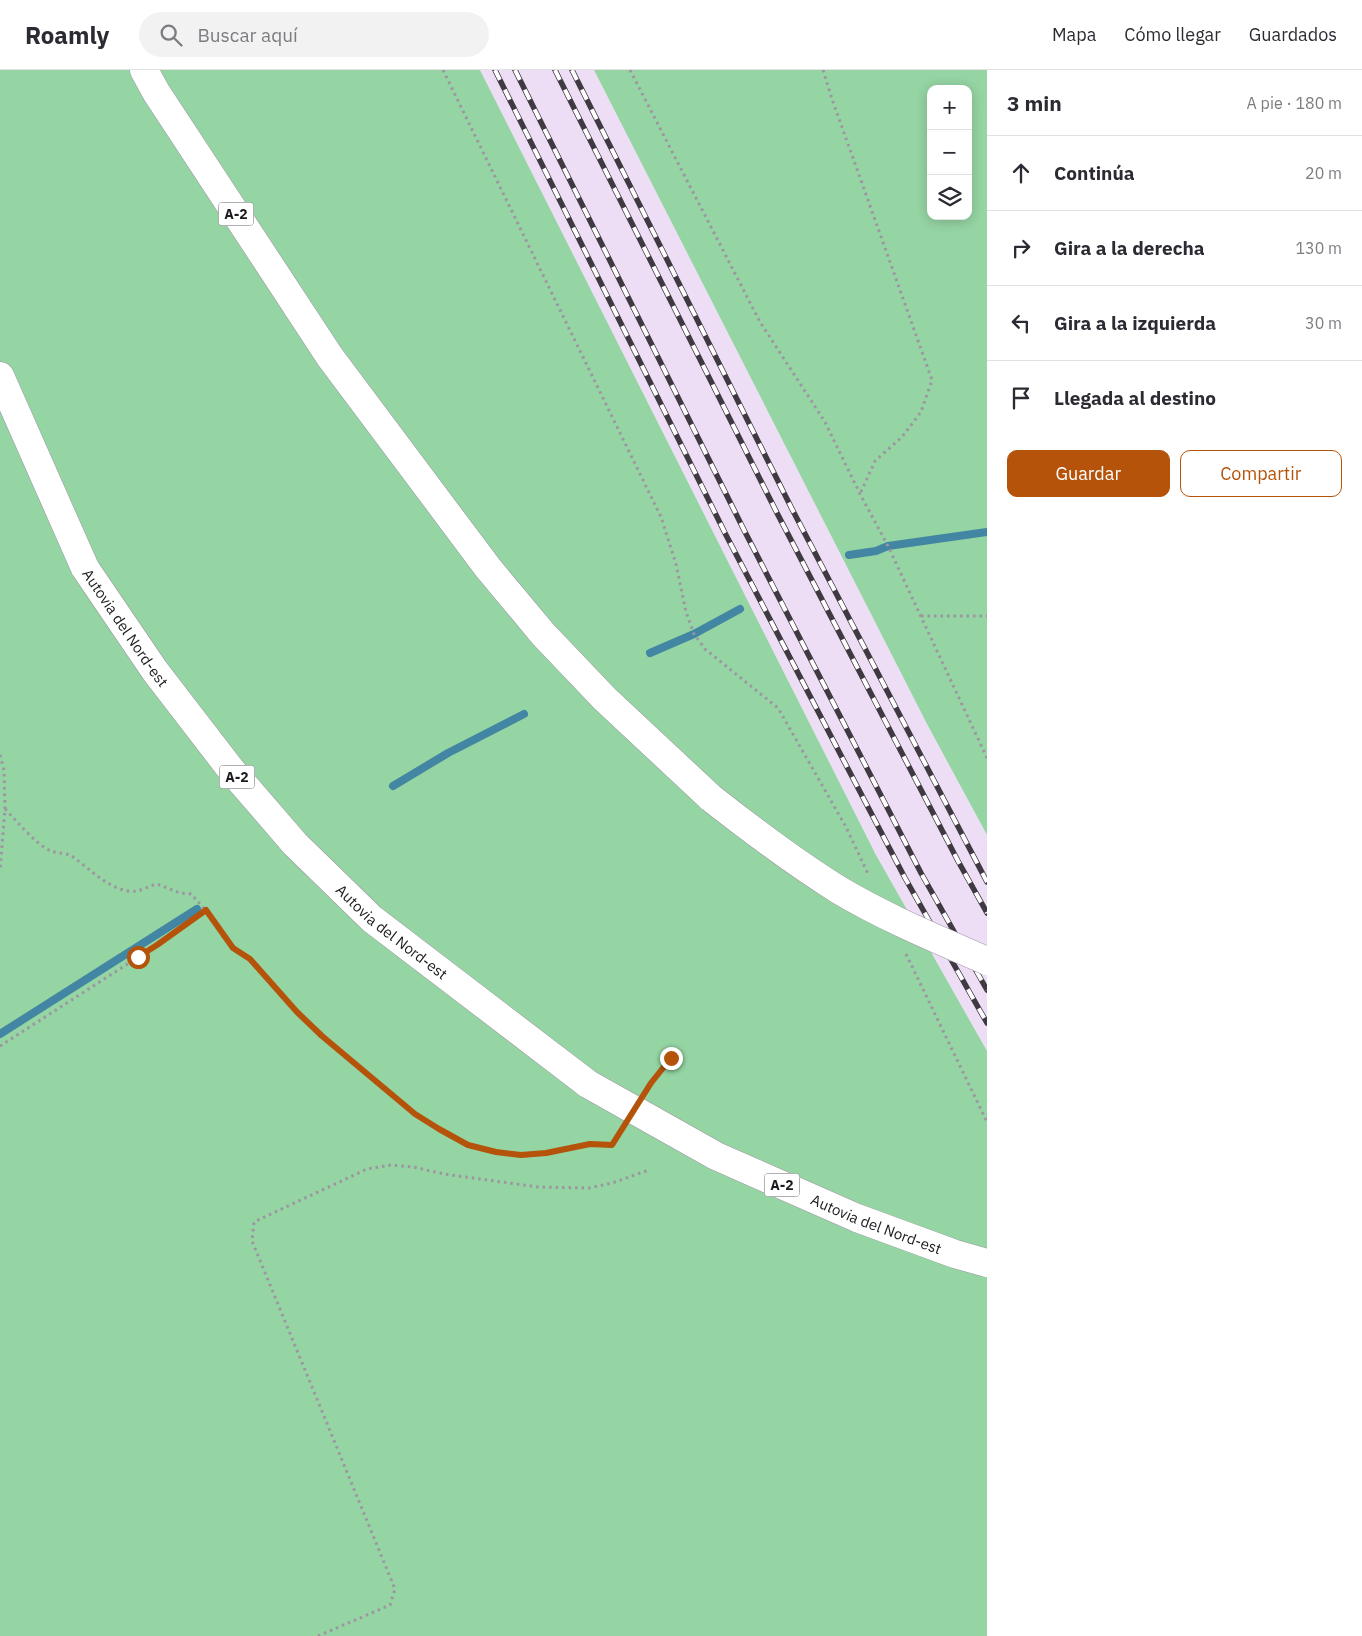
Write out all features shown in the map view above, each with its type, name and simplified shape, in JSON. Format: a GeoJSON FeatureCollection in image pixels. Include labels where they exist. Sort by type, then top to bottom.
{"type":"FeatureCollection","features":[{"type":"Feature","properties":{"kind":"highway","name":"A-2"},"geometry":{"type":"LineString","coordinates":[[144,70],[156,92],[330,357],[488,568],[543,634],[605,699],[712,798],[772,846],[840,890],[910,928],[987,962]]}},
{"type":"Feature","properties":{"kind":"highway","name":"Autovia del Nord-est"},"geometry":{"type":"LineString","coordinates":[[0,376],[85,568],[155,671],[232,771],[295,844],[372,919],[588,1084],[716,1156],[857,1218],[955,1254],[987,1262]]}},
{"type":"Feature","properties":{"kind":"path"},"geometry":{"type":"LineString","coordinates":[[443,70],[661,517],[676,564],[686,612],[694,634],[705,649],[778,708],[846,827],[872,881]]}},
{"type":"Feature","properties":{"kind":"path"},"geometry":{"type":"LineString","coordinates":[[630,70],[760,322],[825,422],[888,546],[987,758]]}},
{"type":"Feature","properties":{"kind":"path"},"geometry":{"type":"LineString","coordinates":[[823,70],[932,380],[921,412],[902,437],[875,461],[860,494]]}},
{"type":"Feature","properties":{"kind":"path"},"geometry":{"type":"LineString","coordinates":[[921,616],[987,616]]}},
{"type":"Feature","properties":{"kind":"path"},"geometry":{"type":"LineString","coordinates":[[0,755],[4,770],[6,809],[0,871]]}},
{"type":"Feature","properties":{"kind":"path"},"geometry":{"type":"LineString","coordinates":[[6,809],[32,837],[50,850],[65,853],[107,882],[126,891],[136,892],[157,884],[180,893],[191,894],[206,910],[233,948],[250,959],[297,1012],[322,1036],[415,1114],[468,1145],[496,1152],[521,1155],[546,1153],[590,1144],[612,1145],[622,1130]]}},
{"type":"Feature","properties":{"kind":"path"},"geometry":{"type":"LineString","coordinates":[[0,1046],[157,945],[206,910]]}},
{"type":"Feature","properties":{"kind":"path"},"geometry":{"type":"LineString","coordinates":[[906,953],[987,1122]]}},
{"type":"Feature","properties":{"kind":"path"},"geometry":{"type":"LineString","coordinates":[[646,1091],[671,1058]]}},
{"type":"Feature","properties":{"kind":"path"},"geometry":{"type":"LineString","coordinates":[[318,1636],[390,1605],[395,1588],[252,1242],[254,1222],[367,1169],[391,1165],[538,1187],[590,1188],[612,1183],[649,1170]]}},
{"type":"Feature","properties":{"kind":"shaded area"},"geometry":{"type":"Polygon","coordinates":[[[480,70],[594,70],[927,724],[987,835],[987,1051],[876,855],[480,70]]]}},
{"type":"Feature","properties":{"kind":"green space"},"geometry":{"type":"Polygon","coordinates":[[[0,70],[480,70],[876,855],[987,1051],[987,1636],[0,1636],[0,70]]]}},
{"type":"Feature","properties":{"kind":"green space"},"geometry":{"type":"Polygon","coordinates":[[[594,70],[987,70],[987,835],[927,724],[594,70]]]}},
{"type":"Feature","properties":{"kind":"waterway"},"geometry":{"type":"LineString","coordinates":[[849,555],[876,551],[888,546],[987,532]]}},
{"type":"Feature","properties":{"kind":"waterway"},"geometry":{"type":"LineString","coordinates":[[650,653],[694,634],[740,609]]}},
{"type":"Feature","properties":{"kind":"waterway"},"geometry":{"type":"LineString","coordinates":[[393,786],[448,753],[524,714]]}},
{"type":"Feature","properties":{"kind":"waterway"},"geometry":{"type":"LineString","coordinates":[[0,1034],[197,909]]}},
{"type":"Feature","properties":{"kind":"railway"},"geometry":{"type":"LineString","coordinates":[[495,70],[726,535],[905,878],[987,1023]]}},
{"type":"Feature","properties":{"kind":"railway"},"geometry":{"type":"LineString","coordinates":[[515,70],[744,530],[921,873],[987,990]]}},
{"type":"Feature","properties":{"kind":"railway"},"geometry":{"type":"LineString","coordinates":[[555,70],[777,513],[958,861],[987,913]]}},
{"type":"Feature","properties":{"kind":"railway"},"geometry":{"type":"LineString","coordinates":[[572,70],[792,509],[987,882]]}},
{"type":"Feature","properties":{"kind":"route"},"geometry":{"type":"LineString","coordinates":[[138,957],[206,910],[233,948],[250,959],[297,1012],[367,1074],[415,1114],[439,1129],[468,1145],[496,1152],[521,1155],[546,1153],[590,1144],[612,1145],[651,1083],[671,1058]]}}]}
